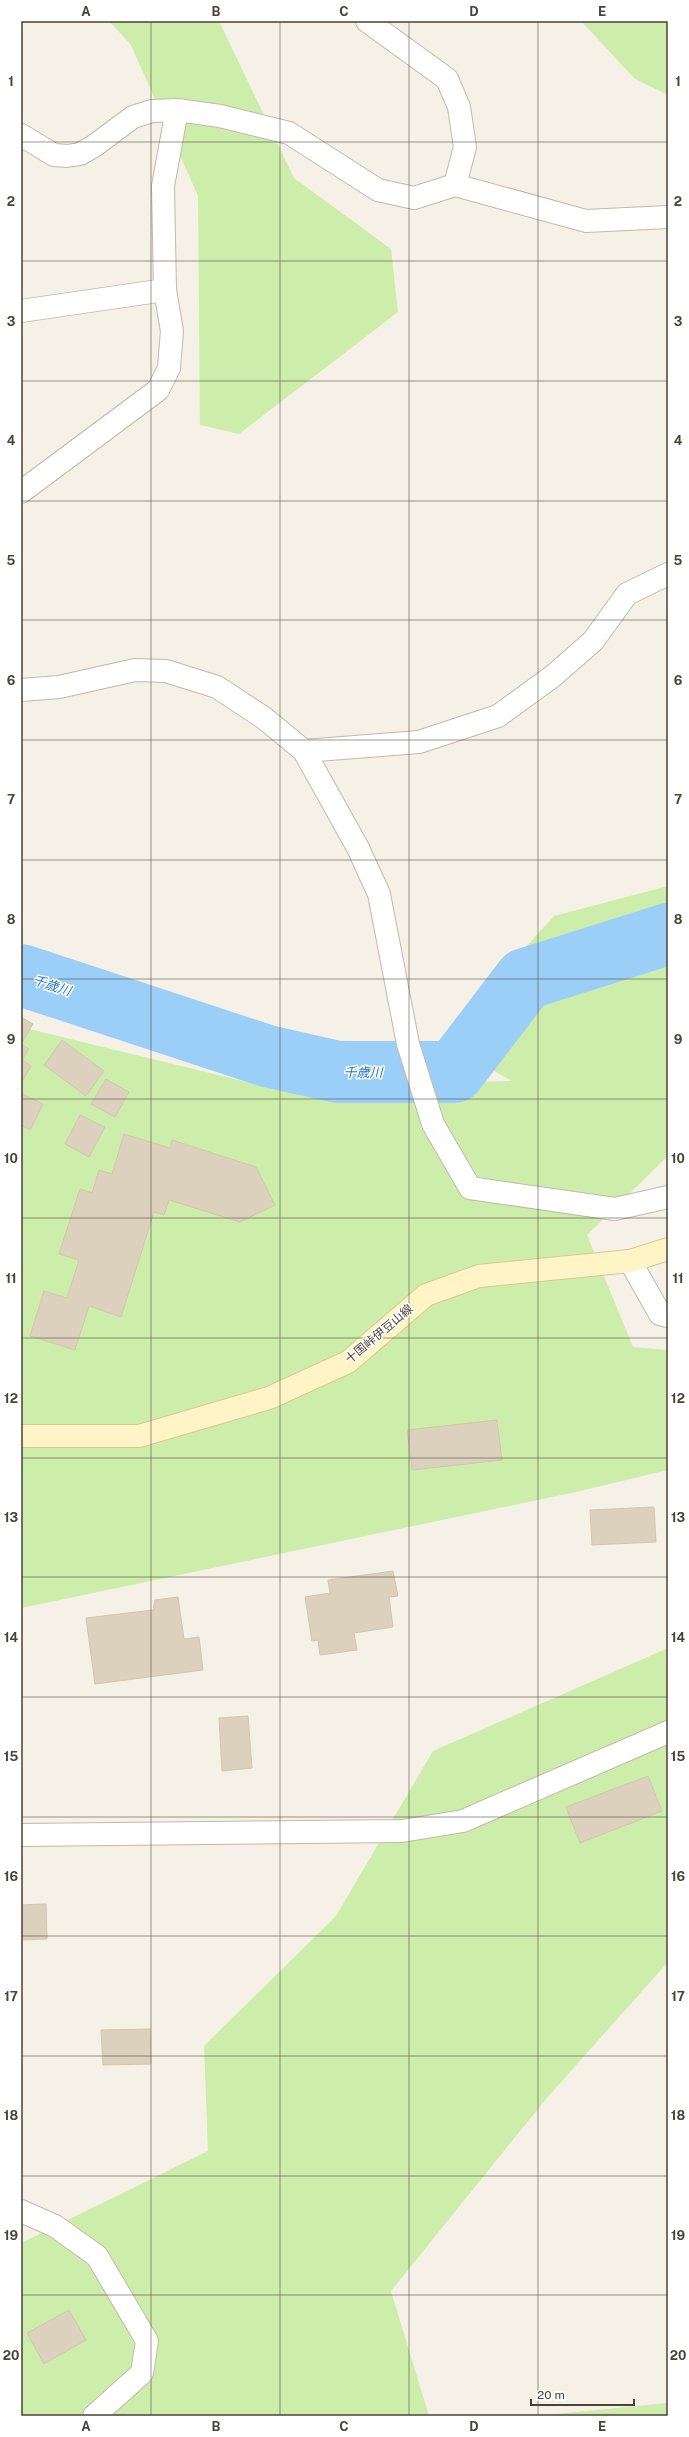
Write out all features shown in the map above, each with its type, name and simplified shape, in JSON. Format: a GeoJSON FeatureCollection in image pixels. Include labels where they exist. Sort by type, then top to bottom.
{"type":"FeatureCollection","features":[{"type":"Feature","properties":{"kind":"main road","name":"十国峠伊豆山線"},"geometry":{"type":"LineString","coordinates":[[21,1436],[139,1436],[270,1398],[348,1362],[426,1295],[479,1276],[630,1261],[668,1249]]}},
{"type":"Feature","properties":{"kind":"street"},"geometry":{"type":"LineString","coordinates":[[367,21],[447,79],[459,107],[465,147],[455,185]]}},
{"type":"Feature","properties":{"kind":"street"},"geometry":{"type":"LineString","coordinates":[[21,492],[158,390],[169,368],[172,331],[165,290],[163,186],[177,110]]}},
{"type":"Feature","properties":{"kind":"street"},"geometry":{"type":"LineString","coordinates":[[21,135],[54,155],[67,156],[80,154],[94,146],[133,117],[152,111],[177,110],[220,116],[289,133],[378,190],[414,198],[455,185],[586,221],[668,217]]}},
{"type":"Feature","properties":{"kind":"street"},"geometry":{"type":"LineString","coordinates":[[21,311],[165,290]]}},
{"type":"Feature","properties":{"kind":"street"},"geometry":{"type":"LineString","coordinates":[[304,751],[419,742],[498,716],[553,676],[593,641],[626,594],[668,574]]}},
{"type":"Feature","properties":{"kind":"street"},"geometry":{"type":"LineString","coordinates":[[21,690],[59,688],[135,670],[166,671],[217,687],[264,718],[304,751],[358,848],[379,894],[408,1044],[433,1124],[470,1188],[615,1209],[668,1197]]}},
{"type":"Feature","properties":{"kind":"street"},"geometry":{"type":"LineString","coordinates":[[630,1261],[660,1314],[668,1316]]}},
{"type":"Feature","properties":{"kind":"street"},"geometry":{"type":"LineString","coordinates":[[21,1835],[402,1831],[463,1821],[668,1732]]}},
{"type":"Feature","properties":{"kind":"street"},"geometry":{"type":"LineString","coordinates":[[21,2211],[55,2226],[97,2256],[147,2341],[142,2373],[94,2416]]}},
{"type":"Feature","properties":{"kind":"green space"},"geometry":{"type":"Polygon","coordinates":[[[109,21],[219,21],[294,178],[391,249],[398,312],[239,434],[200,425],[198,196],[131,45],[109,21]]]}},
{"type":"Feature","properties":{"kind":"green space"},"geometry":{"type":"Polygon","coordinates":[[[581,21],[668,21],[668,95],[635,79],[581,21]]]}},
{"type":"Feature","properties":{"kind":"green space"},"geometry":{"type":"Polygon","coordinates":[[[668,886],[668,1156],[587,1235],[633,1347],[668,1350],[668,1470],[576,1492],[21,1608],[21,1027],[267,1087],[512,1081],[440,1041],[554,916],[668,886]]]}},
{"type":"Feature","properties":{"kind":"green space"},"geometry":{"type":"Polygon","coordinates":[[[668,1648],[668,1962],[546,2099],[391,2291],[429,2416],[21,2416],[21,2243],[208,2151],[204,2046],[336,1916],[433,1751],[668,1648]]]}},
{"type":"Feature","properties":{"kind":"green space"},"geometry":{"type":"Polygon","coordinates":[[[668,2402],[668,2416],[536,2416],[667,2403],[668,2402]]]}},
{"type":"Feature","properties":{"kind":"building"},"geometry":{"type":"Polygon","coordinates":[[[21,1017],[33,1024],[21,1044],[21,1017]]]}},
{"type":"Feature","properties":{"kind":"building"},"geometry":{"type":"Polygon","coordinates":[[[62,1040],[104,1071],[86,1096],[44,1065],[62,1040]]]}},
{"type":"Feature","properties":{"kind":"building"},"geometry":{"type":"Polygon","coordinates":[[[21,1044],[29,1049],[22,1060],[31,1066],[21,1083],[21,1044]]]}},
{"type":"Feature","properties":{"kind":"building"},"geometry":{"type":"Polygon","coordinates":[[[106,1079],[129,1092],[115,1117],[91,1104],[106,1079]]]}},
{"type":"Feature","properties":{"kind":"building"},"geometry":{"type":"Polygon","coordinates":[[[21,1093],[43,1104],[30,1130],[21,1125],[21,1093]]]}},
{"type":"Feature","properties":{"kind":"building"},"geometry":{"type":"Polygon","coordinates":[[[80,1115],[105,1127],[89,1157],[65,1144],[80,1115]]]}},
{"type":"Feature","properties":{"kind":"building"},"geometry":{"type":"Polygon","coordinates":[[[124,1134],[170,1148],[172,1140],[256,1167],[275,1205],[240,1222],[169,1200],[164,1215],[154,1212],[121,1317],[89,1306],[75,1350],[30,1336],[44,1291],[67,1298],[79,1260],[59,1254],[80,1189],[92,1193],[99,1170],[112,1174],[124,1134]]]}},
{"type":"Feature","properties":{"kind":"building"},"geometry":{"type":"Polygon","coordinates":[[[497,1420],[502,1460],[412,1470],[407,1430],[497,1420]]]}},
{"type":"Feature","properties":{"kind":"building"},"geometry":{"type":"Polygon","coordinates":[[[654,1507],[656,1542],[592,1545],[590,1510],[654,1507]]]}},
{"type":"Feature","properties":{"kind":"building"},"geometry":{"type":"Polygon","coordinates":[[[393,1571],[398,1596],[389,1597],[393,1627],[354,1633],[357,1650],[320,1655],[318,1640],[312,1641],[305,1597],[330,1593],[328,1580],[393,1571]]]}},
{"type":"Feature","properties":{"kind":"building"},"geometry":{"type":"Polygon","coordinates":[[[178,1597],[184,1639],[199,1637],[203,1670],[95,1684],[86,1618],[153,1610],[155,1600],[178,1597]]]}},
{"type":"Feature","properties":{"kind":"building"},"geometry":{"type":"Polygon","coordinates":[[[248,1716],[252,1768],[222,1771],[219,1718],[248,1716]]]}},
{"type":"Feature","properties":{"kind":"building"},"geometry":{"type":"Polygon","coordinates":[[[648,1776],[662,1811],[580,1843],[566,1807],[648,1776]]]}},
{"type":"Feature","properties":{"kind":"building"},"geometry":{"type":"Polygon","coordinates":[[[46,1904],[47,1939],[21,1940],[21,1905],[46,1904]]]}},
{"type":"Feature","properties":{"kind":"building"},"geometry":{"type":"Polygon","coordinates":[[[150,2029],[151,2064],[103,2065],[101,2030],[150,2029]]]}},
{"type":"Feature","properties":{"kind":"building"},"geometry":{"type":"Polygon","coordinates":[[[69,2310],[86,2340],[44,2364],[27,2333],[69,2310]]]}},
{"type":"Feature","properties":{"kind":"waterway","name":"千歳川"},"geometry":{"type":"LineString","coordinates":[[21,975],[267,1056],[338,1072],[454,1072],[525,979],[668,934]]}}]}
